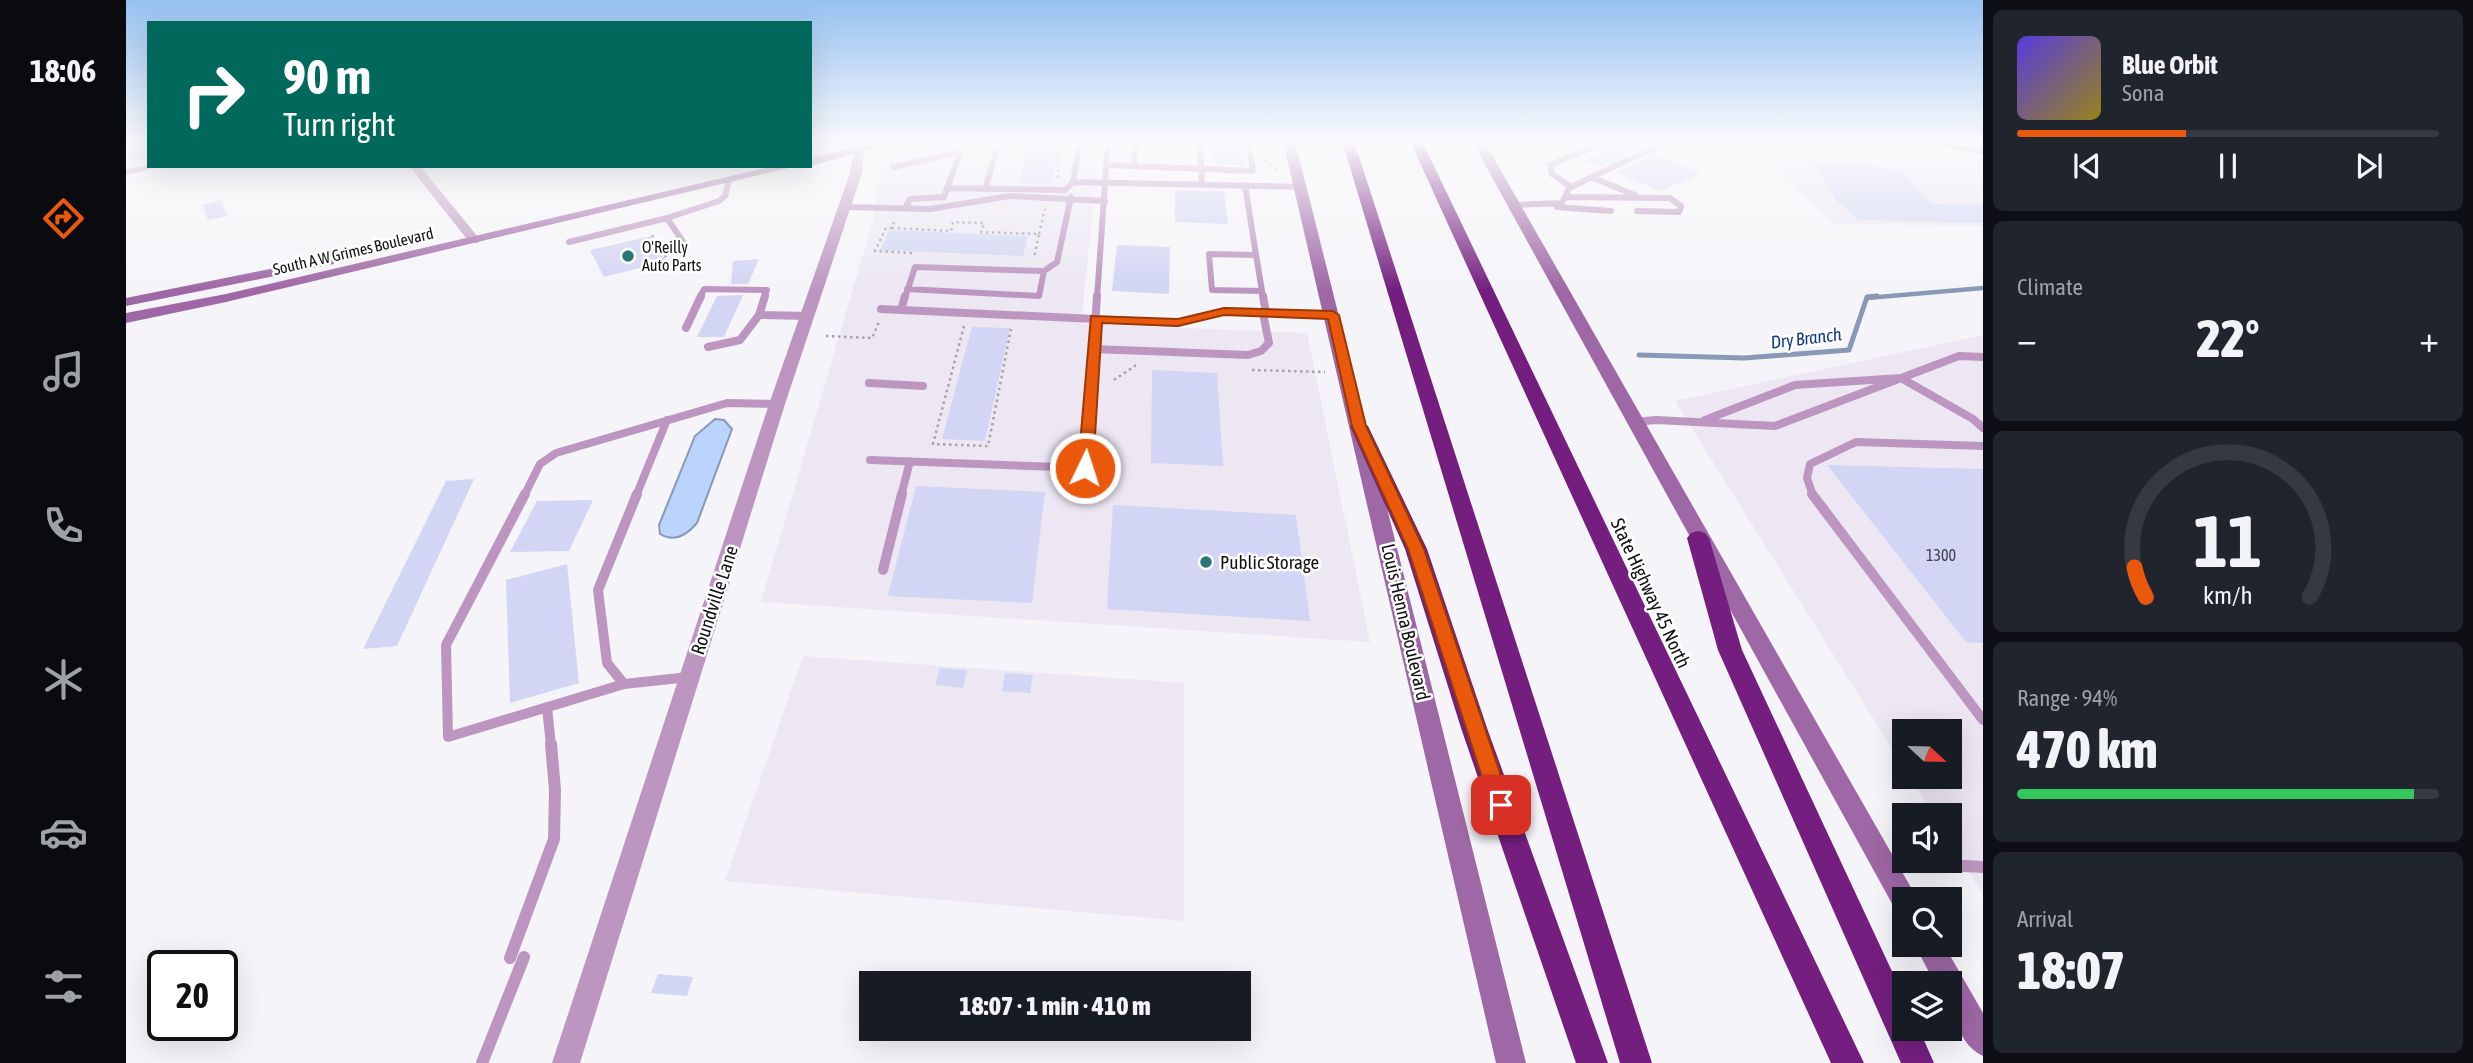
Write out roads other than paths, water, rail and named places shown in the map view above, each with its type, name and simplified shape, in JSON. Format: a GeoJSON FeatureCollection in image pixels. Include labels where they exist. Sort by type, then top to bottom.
{"type":"FeatureCollection","features":[{"type":"Feature","properties":{"kind":"highway"},"geometry":{"type":"LineString","coordinates":[[1363,191],[1636,1063]]}},
{"type":"Feature","properties":{"kind":"highway","name":"State Highway 45 North"},"geometry":{"type":"LineString","coordinates":[[1439,191],[1848,1063]]}},
{"type":"Feature","properties":{"kind":"highway"},"geometry":{"type":"LineString","coordinates":[[1359,426],[1416,549],[1474,728],[1592,1063]]}},
{"type":"Feature","properties":{"kind":"highway"},"geometry":{"type":"LineString","coordinates":[[1698,538],[1730,650],[1919,1063]]}},
{"type":"Feature","properties":{"kind":"main road","name":"South A W Grimes Boulevard"},"geometry":{"type":"LineString","coordinates":[[126,318],[226,298],[643,191]]}},
{"type":"Feature","properties":{"kind":"main road","name":"South A W Grimes Boulevard"},"geometry":{"type":"LineString","coordinates":[[126,302],[232,283],[683,191]]}},
{"type":"Feature","properties":{"kind":"main road","name":"Louis Henna Boulevard"},"geometry":{"type":"LineString","coordinates":[[1304,191],[1511,1063]]}},
{"type":"Feature","properties":{"kind":"main road"},"geometry":{"type":"LineString","coordinates":[[1504,191],[1897,887]]}},
{"type":"Feature","properties":{"kind":"main road"},"geometry":{"type":"LineString","coordinates":[[1936,957],[1983,1041]]}},
{"type":"Feature","properties":{"kind":"street"},"geometry":{"type":"LineString","coordinates":[[434,191],[469,235]]}},
{"type":"Feature","properties":{"kind":"street","name":"Roundville Lane"},"geometry":{"type":"LineString","coordinates":[[566,1063],[777,404],[850,191]]}},
{"type":"Feature","properties":{"kind":"lane"},"geometry":{"type":"LineString","coordinates":[[569,242],[667,218],[719,201],[726,191]]}},
{"type":"Feature","properties":{"kind":"lane"},"geometry":{"type":"LineString","coordinates":[[905,208],[910,199],[944,197],[946,191]]}},
{"type":"Feature","properties":{"kind":"lane"},"geometry":{"type":"LineString","coordinates":[[870,460],[1085,471],[1106,191]]}},
{"type":"Feature","properties":{"kind":"lane"},"geometry":{"type":"LineString","coordinates":[[1094,349],[1248,355],[1261,351],[1269,343],[1246,191]]}},
{"type":"Feature","properties":{"kind":"lane"},"geometry":{"type":"LineString","coordinates":[[1548,206],[1562,203],[1569,191]]}},
{"type":"Feature","properties":{"kind":"lane"},"geometry":{"type":"LineString","coordinates":[[1625,191],[1639,197]]}},
{"type":"Feature","properties":{"kind":"lane"},"geometry":{"type":"LineString","coordinates":[[844,207],[929,209],[1010,196],[1071,197],[1105,201]]}},
{"type":"Feature","properties":{"kind":"lane"},"geometry":{"type":"LineString","coordinates":[[901,310],[915,267],[1044,271],[1057,262],[1071,197]]}},
{"type":"Feature","properties":{"kind":"lane"},"geometry":{"type":"LineString","coordinates":[[1566,197],[1670,198],[1681,206],[1679,212],[1637,211]]}},
{"type":"Feature","properties":{"kind":"lane"},"geometry":{"type":"LineString","coordinates":[[1512,205],[1611,211]]}},
{"type":"Feature","properties":{"kind":"lane"},"geometry":{"type":"LineString","coordinates":[[667,218],[685,245]]}},
{"type":"Feature","properties":{"kind":"lane"},"geometry":{"type":"LineString","coordinates":[[1256,255],[1209,254],[1212,290],[1263,292]]}},
{"type":"Feature","properties":{"kind":"lane"},"geometry":{"type":"LineString","coordinates":[[907,289],[1039,296],[1044,271]]}},
{"type":"Feature","properties":{"kind":"lane"},"geometry":{"type":"LineString","coordinates":[[686,328],[704,289],[767,290],[759,315],[748,336],[741,341],[708,347]]}},
{"type":"Feature","properties":{"kind":"lane"},"geometry":{"type":"LineString","coordinates":[[881,309],[1178,323],[1224,311],[1333,315]]}},
{"type":"Feature","properties":{"kind":"lane"},"geometry":{"type":"LineString","coordinates":[[759,315],[807,316]]}},
{"type":"Feature","properties":{"kind":"lane"},"geometry":{"type":"LineString","coordinates":[[1633,422],[1775,426],[1959,356],[1983,357]]}},
{"type":"Feature","properties":{"kind":"lane"},"geometry":{"type":"LineString","coordinates":[[1701,422],[1795,385],[1901,378],[1973,419],[1983,428]]}},
{"type":"Feature","properties":{"kind":"lane"},"geometry":{"type":"LineString","coordinates":[[869,383],[923,386]]}},
{"type":"Feature","properties":{"kind":"lane"},"geometry":{"type":"LineString","coordinates":[[690,677],[624,684],[448,737],[446,645],[540,464],[556,453],[727,403],[777,404]]}},
{"type":"Feature","properties":{"kind":"lane"},"geometry":{"type":"LineString","coordinates":[[624,684],[607,663],[598,590],[667,420]]}},
{"type":"Feature","properties":{"kind":"lane"},"geometry":{"type":"LineString","coordinates":[[1983,446],[1856,442],[1810,464],[1806,485],[1983,720]]}},
{"type":"Feature","properties":{"kind":"lane"},"geometry":{"type":"LineString","coordinates":[[883,570],[909,461]]}},
{"type":"Feature","properties":{"kind":"lane"},"geometry":{"type":"LineString","coordinates":[[510,958],[554,839],[555,790],[547,707]]}},
{"type":"Feature","properties":{"kind":"lane"},"geometry":{"type":"LineString","coordinates":[[1883,862],[1983,867]]}},
{"type":"Feature","properties":{"kind":"lane"},"geometry":{"type":"LineString","coordinates":[[482,1063],[524,957]]}},
{"type":"Feature","properties":{"kind":"water"},"geometry":{"type":"Polygon","coordinates":[[[715,419],[724,420],[732,429],[697,523],[676,538],[665,537],[660,534],[659,525],[695,436],[715,419]]]}},
{"type":"Feature","properties":{"kind":"waterway","name":"Dry Branch"},"geometry":{"type":"LineString","coordinates":[[1867,298],[1983,288]]}},
{"type":"Feature","properties":{"kind":"waterway","name":"Dry Branch"},"geometry":{"type":"LineString","coordinates":[[1639,355],[1744,358],[1849,350],[1867,297],[1877,296]]}},
{"type":"Feature","properties":{"kind":"place","name":"O'Reilly Auto Parts"},"geometry":{"type":"Point","coordinates":[628,256]}},
{"type":"Feature","properties":{"kind":"place","name":"Public Storage"},"geometry":{"type":"Point","coordinates":[1206,562]}}]}
